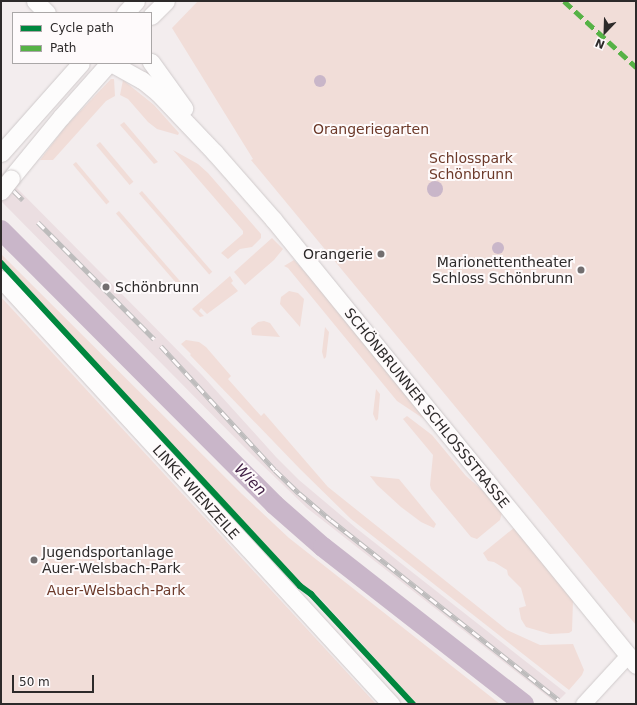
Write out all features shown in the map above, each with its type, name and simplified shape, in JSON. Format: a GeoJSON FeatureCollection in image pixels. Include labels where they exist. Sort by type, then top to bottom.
{"type":"FeatureCollection","features":[{"type":"Feature","properties":{"kind":"main road"},"geometry":{"type":"LineString","coordinates":[[35,1],[46,12]]}},
{"type":"Feature","properties":{"kind":"main road"},"geometry":{"type":"LineString","coordinates":[[127,12],[136,1]]}},
{"type":"Feature","properties":{"kind":"main road"},"geometry":{"type":"LineString","coordinates":[[152,15],[166,1]]}},
{"type":"Feature","properties":{"kind":"main road","name":"SCHÖNBRUNNER SCHLOSSSTRASSE"},"geometry":{"type":"LineString","coordinates":[[152,63],[215,153]]}},
{"type":"Feature","properties":{"kind":"main road"},"geometry":{"type":"LineString","coordinates":[[1,153],[80,64]]}},
{"type":"Feature","properties":{"kind":"main road"},"geometry":{"type":"LineString","coordinates":[[1,192],[61,118],[109,64]]}},
{"type":"Feature","properties":{"kind":"main road","name":"SCHÖNBRUNNER SCHLOSSSTRASSE"},"geometry":{"type":"LineString","coordinates":[[112,64],[131,73],[154,90],[215,153],[273,219],[632,660]]}},
{"type":"Feature","properties":{"kind":"main road","name":"LINKE WIENZEILE"},"geometry":{"type":"LineString","coordinates":[[1,280],[391,704]]}},
{"type":"Feature","properties":{"kind":"main road"},"geometry":{"type":"LineString","coordinates":[[583,704],[632,660]]}},
{"type":"Feature","properties":{"kind":"shaded area"},"geometry":{"type":"Polygon","coordinates":[[[322,75],[325,76],[325,86],[318,87],[315,86],[314,79],[315,76],[322,75]]]}},
{"type":"Feature","properties":{"kind":"shaded area"},"geometry":{"type":"Polygon","coordinates":[[[1,172],[202,375],[276,457],[299,480],[356,528],[566,693],[556,703],[307,508],[251,454],[1,201],[1,172]]]}},
{"type":"Feature","properties":{"kind":"shaded area"},"geometry":{"type":"Polygon","coordinates":[[[435,181],[442,186],[443,189],[438,196],[435,197],[428,192],[427,189],[432,182],[435,181]]]}},
{"type":"Feature","properties":{"kind":"shaded area"},"geometry":{"type":"Polygon","coordinates":[[[496,242],[500,242],[504,248],[500,254],[496,254],[492,250],[492,246],[496,242]]]}},
{"type":"Feature","properties":{"kind":"green space","name":"Schlosspark Schönbrunn"},"geometry":{"type":"Polygon","coordinates":[[[198,1],[636,1],[636,625],[251,160],[253,159],[172,28],[198,1]]]}},
{"type":"Feature","properties":{"kind":"green space"},"geometry":{"type":"Polygon","coordinates":[[[111,79],[114,79],[115,96],[106,101],[53,160],[40,160],[66,126],[111,79]]]}},
{"type":"Feature","properties":{"kind":"green space"},"geometry":{"type":"Polygon","coordinates":[[[123,80],[154,105],[179,133],[178,135],[157,129],[148,122],[128,99],[120,95],[123,80]]]}},
{"type":"Feature","properties":{"kind":"green space"},"geometry":{"type":"Polygon","coordinates":[[[124,122],[158,162],[154,164],[120,125],[124,122]]]}},
{"type":"Feature","properties":{"kind":"green space"},"geometry":{"type":"Polygon","coordinates":[[[100,142],[133,182],[130,185],[96,145],[100,142]]]}},
{"type":"Feature","properties":{"kind":"green space"},"geometry":{"type":"Polygon","coordinates":[[[173,150],[198,164],[208,173],[261,234],[261,238],[252,247],[240,249],[228,259],[221,253],[243,234],[243,231],[173,150]]]}},
{"type":"Feature","properties":{"kind":"green space"},"geometry":{"type":"Polygon","coordinates":[[[76,162],[109,202],[106,204],[73,165],[76,162]]]}},
{"type":"Feature","properties":{"kind":"green space"},"geometry":{"type":"Polygon","coordinates":[[[142,191],[212,272],[209,274],[139,194],[142,191]]]}},
{"type":"Feature","properties":{"kind":"green space"},"geometry":{"type":"Polygon","coordinates":[[[119,211],[189,292],[186,294],[116,214],[119,211]]]}},
{"type":"Feature","properties":{"kind":"green space"},"geometry":{"type":"Polygon","coordinates":[[[272,238],[283,249],[274,260],[245,285],[234,272],[272,238]]]}},
{"type":"Feature","properties":{"kind":"green space"},"geometry":{"type":"Polygon","coordinates":[[[1,254],[242,494],[289,538],[500,704],[417,704],[318,596],[302,586],[1,259],[1,254]]]}},
{"type":"Feature","properties":{"kind":"green space"},"geometry":{"type":"Polygon","coordinates":[[[294,260],[317,285],[426,418],[424,419],[397,401],[288,268],[284,266],[294,260]]]}},
{"type":"Feature","properties":{"kind":"green space"},"geometry":{"type":"Polygon","coordinates":[[[230,276],[233,281],[231,283],[238,291],[207,314],[201,308],[199,311],[204,316],[200,317],[192,309],[230,276]]]}},
{"type":"Feature","properties":{"kind":"green space"},"geometry":{"type":"Polygon","coordinates":[[[289,291],[298,293],[304,299],[300,327],[280,304],[281,297],[289,291]]]}},
{"type":"Feature","properties":{"kind":"green space","name":"Auer-Welsbach-Park"},"geometry":{"type":"Polygon","coordinates":[[[1,297],[376,704],[1,704],[1,297]]]}},
{"type":"Feature","properties":{"kind":"green space"},"geometry":{"type":"Polygon","coordinates":[[[264,321],[270,323],[280,337],[252,335],[251,328],[258,322],[264,321]]]}},
{"type":"Feature","properties":{"kind":"green space"},"geometry":{"type":"Polygon","coordinates":[[[325,327],[329,332],[326,357],[324,359],[322,352],[325,327]]]}},
{"type":"Feature","properties":{"kind":"green space"},"geometry":{"type":"Polygon","coordinates":[[[186,340],[199,342],[206,347],[231,376],[228,379],[261,416],[264,413],[328,487],[507,630],[540,645],[573,644],[584,670],[582,675],[569,690],[351,519],[300,469],[190,355],[191,354],[181,344],[186,340]]]}},
{"type":"Feature","properties":{"kind":"green space"},"geometry":{"type":"Polygon","coordinates":[[[376,389],[380,394],[378,419],[376,421],[373,414],[376,389]]]}},
{"type":"Feature","properties":{"kind":"green space"},"geometry":{"type":"Polygon","coordinates":[[[407,416],[432,435],[466,476],[487,494],[502,513],[500,520],[477,539],[471,537],[431,489],[430,485],[433,455],[403,419],[407,416]]]}},
{"type":"Feature","properties":{"kind":"green space"},"geometry":{"type":"Polygon","coordinates":[[[370,476],[399,479],[436,524],[434,528],[421,522],[401,507],[377,485],[370,476]]]}},
{"type":"Feature","properties":{"kind":"green space"},"geometry":{"type":"Polygon","coordinates":[[[515,527],[571,595],[573,601],[572,631],[569,633],[550,634],[526,627],[521,619],[519,608],[526,606],[521,588],[508,575],[507,570],[494,562],[488,561],[483,553],[515,527]]]}},
{"type":"Feature","properties":{"kind":"waterway","name":"Wien"},"geometry":{"type":"LineString","coordinates":[[1,230],[275,505],[323,547],[524,704]]}},
{"type":"Feature","properties":{"kind":"railway"},"geometry":{"type":"LineString","coordinates":[[1,178],[23,200]]}},
{"type":"Feature","properties":{"kind":"railway"},"geometry":{"type":"LineString","coordinates":[[38,222],[154,339]]}},
{"type":"Feature","properties":{"kind":"railway"},"geometry":{"type":"LineString","coordinates":[[161,346],[275,470],[299,493],[559,700]]}},
{"type":"Feature","properties":{"kind":"marked path"},"geometry":{"type":"LineString","coordinates":[[564,1],[636,67]]}},
{"type":"Feature","properties":{"kind":"cycle path"},"geometry":{"type":"LineString","coordinates":[[1,263],[300,586],[311,594],[413,704]]}},
{"type":"Feature","properties":{"kind":"place","name":"Orangerie"},"geometry":{"type":"Point","coordinates":[381,254]}},
{"type":"Feature","properties":{"kind":"place","name":"Marionettentheater Schloss Schönbrunn"},"geometry":{"type":"Point","coordinates":[581,270]}},
{"type":"Feature","properties":{"kind":"place","name":"Schönbrunn"},"geometry":{"type":"Point","coordinates":[106,287]}},
{"type":"Feature","properties":{"kind":"place","name":"Jugendsportanlage Auer-Welsbach-Park"},"geometry":{"type":"Point","coordinates":[34,560]}},
{"type":"Feature","properties":{"kind":"park label","name":"Orangeriegarten"},"geometry":{"type":"Point","coordinates":[371,129]}}]}
